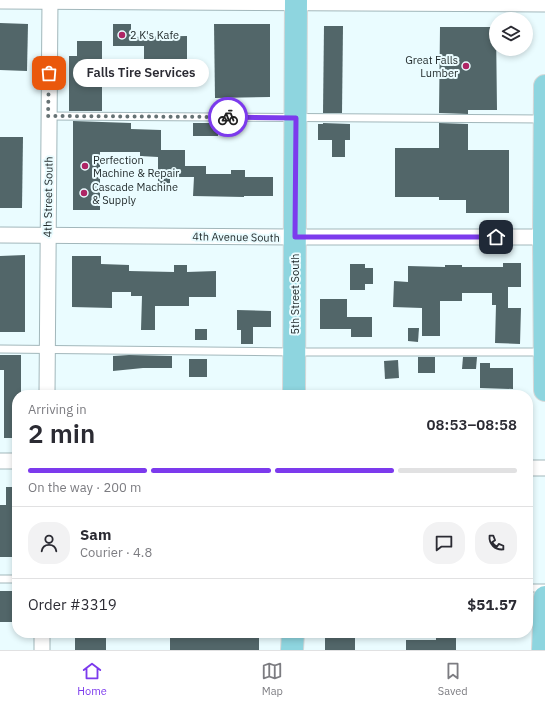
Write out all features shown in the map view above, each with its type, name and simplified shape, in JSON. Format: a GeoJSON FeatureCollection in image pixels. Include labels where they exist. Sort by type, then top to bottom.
{"type":"FeatureCollection","features":[{"type":"Feature","properties":{"kind":"main road","name":"5th Street South"},"geometry":{"type":"LineString","coordinates":[[294,390],[296,2]]}},
{"type":"Feature","properties":{"kind":"main road"},"geometry":{"type":"LineString","coordinates":[[545,86],[545,390]]}},
{"type":"Feature","properties":{"kind":"main road"},"geometry":{"type":"LineString","coordinates":[[543,650],[545,597]]}},
{"type":"Feature","properties":{"kind":"main road"},"geometry":{"type":"LineString","coordinates":[[292,650],[293,638]]}},
{"type":"Feature","properties":{"kind":"street"},"geometry":{"type":"LineString","coordinates":[[0,1],[545,4]]}},
{"type":"Feature","properties":{"kind":"street","name":"4th Street South"},"geometry":{"type":"LineString","coordinates":[[47,390],[50,1]]}},
{"type":"Feature","properties":{"kind":"street","name":"4th Avenue South"},"geometry":{"type":"LineString","coordinates":[[0,235],[544,237]]}},
{"type":"Feature","properties":{"kind":"street"},"geometry":{"type":"LineString","coordinates":[[0,461],[12,461]]}},
{"type":"Feature","properties":{"kind":"street"},"geometry":{"type":"LineString","coordinates":[[533,468],[545,468]]}},
{"type":"Feature","properties":{"kind":"street"},"geometry":{"type":"LineString","coordinates":[[42,638],[42,650]]}},
{"type":"Feature","properties":{"kind":"lane"},"geometry":{"type":"LineString","coordinates":[[48,116],[545,119]]}},
{"type":"Feature","properties":{"kind":"lane"},"geometry":{"type":"LineString","coordinates":[[0,349],[294,352],[545,352]]}},
{"type":"Feature","properties":{"kind":"lane"},"geometry":{"type":"LineString","coordinates":[[0,579],[12,579]]}},
{"type":"Feature","properties":{"kind":"lane"},"geometry":{"type":"LineString","coordinates":[[533,588],[545,588]]}},
{"type":"Feature","properties":{"kind":"building"},"geometry":{"type":"Polygon","coordinates":[[[0,23],[28,24],[27,71],[0,70],[0,23]]]}},
{"type":"Feature","properties":{"kind":"building"},"geometry":{"type":"Polygon","coordinates":[[[113,24],[131,24],[131,37],[187,36],[187,60],[144,61],[144,46],[113,46],[113,24]]]}},
{"type":"Feature","properties":{"kind":"building"},"geometry":{"type":"Polygon","coordinates":[[[214,24],[270,24],[270,97],[215,98],[214,24]]]}},
{"type":"Feature","properties":{"kind":"building"},"geometry":{"type":"Polygon","coordinates":[[[324,26],[343,26],[342,113],[323,113],[324,26]]]}},
{"type":"Feature","properties":{"kind":"building"},"geometry":{"type":"Polygon","coordinates":[[[440,27],[489,27],[489,56],[496,56],[497,110],[468,110],[468,114],[439,113],[440,27]]]}},
{"type":"Feature","properties":{"kind":"building"},"geometry":{"type":"Polygon","coordinates":[[[77,41],[102,41],[102,111],[69,111],[69,56],[77,56],[77,41]]]}},
{"type":"Feature","properties":{"kind":"building"},"geometry":{"type":"Polygon","coordinates":[[[73,121],[131,123],[131,129],[161,130],[161,150],[185,150],[185,166],[206,166],[206,174],[231,174],[231,170],[245,170],[245,177],[273,177],[273,196],[193,196],[194,177],[170,177],[170,190],[158,190],[158,157],[140,156],[140,152],[100,152],[100,210],[73,210],[73,121]]]}},
{"type":"Feature","properties":{"kind":"building"},"geometry":{"type":"Polygon","coordinates":[[[193,123],[218,123],[218,136],[193,136],[193,123]]]}},
{"type":"Feature","properties":{"kind":"building"},"geometry":{"type":"Polygon","coordinates":[[[439,123],[468,124],[468,150],[509,150],[509,213],[466,213],[466,200],[439,200],[439,197],[395,197],[395,148],[439,148],[439,123]]]}},
{"type":"Feature","properties":{"kind":"building"},"geometry":{"type":"Polygon","coordinates":[[[318,124],[350,124],[350,140],[345,140],[345,157],[332,157],[332,140],[318,140],[318,124]]]}},
{"type":"Feature","properties":{"kind":"building"},"geometry":{"type":"Polygon","coordinates":[[[0,137],[23,137],[22,208],[0,208],[0,137]]]}},
{"type":"Feature","properties":{"kind":"building"},"geometry":{"type":"Polygon","coordinates":[[[25,255],[25,332],[0,332],[0,256],[25,255]]]}},
{"type":"Feature","properties":{"kind":"building"},"geometry":{"type":"Polygon","coordinates":[[[72,256],[101,256],[101,264],[129,265],[129,271],[174,272],[174,265],[187,265],[187,272],[216,271],[216,297],[189,297],[189,306],[155,306],[155,330],[141,330],[142,296],[131,296],[131,292],[112,292],[112,308],[72,307],[72,256]]]}},
{"type":"Feature","properties":{"kind":"building"},"geometry":{"type":"Polygon","coordinates":[[[503,263],[521,263],[521,287],[508,287],[508,308],[521,308],[520,344],[495,343],[496,305],[492,305],[492,293],[462,293],[462,301],[440,301],[440,336],[422,336],[422,308],[393,307],[394,281],[408,282],[408,266],[445,267],[445,265],[462,265],[462,267],[503,267],[503,263]]]}},
{"type":"Feature","properties":{"kind":"building"},"geometry":{"type":"Polygon","coordinates":[[[350,264],[365,264],[365,268],[373,268],[373,284],[365,284],[365,290],[350,290],[350,264]]]}},
{"type":"Feature","properties":{"kind":"building"},"geometry":{"type":"Polygon","coordinates":[[[320,299],[347,299],[347,317],[372,317],[372,337],[351,337],[351,329],[320,329],[320,299]]]}},
{"type":"Feature","properties":{"kind":"building"},"geometry":{"type":"Polygon","coordinates":[[[237,310],[271,311],[271,327],[253,327],[253,344],[241,344],[241,330],[237,330],[237,310]]]}},
{"type":"Feature","properties":{"kind":"building"},"geometry":{"type":"Polygon","coordinates":[[[408,328],[419,328],[418,342],[408,341],[408,328]]]}},
{"type":"Feature","properties":{"kind":"building"},"geometry":{"type":"Polygon","coordinates":[[[195,329],[207,329],[207,340],[195,340],[195,329]]]}},
{"type":"Feature","properties":{"kind":"building"},"geometry":{"type":"Polygon","coordinates":[[[0,355],[21,355],[21,390],[12,390],[12,438],[4,438],[4,370],[0,370],[0,355]]]}},
{"type":"Feature","properties":{"kind":"building"},"geometry":{"type":"Polygon","coordinates":[[[113,356],[172,356],[172,368],[143,368],[113,371],[113,356]]]}},
{"type":"Feature","properties":{"kind":"building"},"geometry":{"type":"Polygon","coordinates":[[[418,357],[435,357],[435,373],[418,373],[418,357]]]}},
{"type":"Feature","properties":{"kind":"building"},"geometry":{"type":"Polygon","coordinates":[[[463,357],[477,357],[476,369],[462,369],[463,357]]]}},
{"type":"Feature","properties":{"kind":"building"},"geometry":{"type":"Polygon","coordinates":[[[189,359],[207,359],[207,377],[189,377],[189,359]]]}},
{"type":"Feature","properties":{"kind":"building"},"geometry":{"type":"Polygon","coordinates":[[[398,360],[399,378],[385,379],[384,361],[398,360]]]}},
{"type":"Feature","properties":{"kind":"building"},"geometry":{"type":"Polygon","coordinates":[[[480,363],[490,363],[490,368],[513,368],[513,389],[480,388],[480,363]]]}},
{"type":"Feature","properties":{"kind":"building"},"geometry":{"type":"Polygon","coordinates":[[[6,487],[12,487],[12,557],[0,557],[0,505],[6,505],[6,487]]]}},
{"type":"Feature","properties":{"kind":"building"},"geometry":{"type":"Polygon","coordinates":[[[0,591],[12,591],[12,622],[0,622],[0,591]]]}},
{"type":"Feature","properties":{"kind":"building"},"geometry":{"type":"Polygon","coordinates":[[[75,638],[106,638],[106,650],[75,650],[75,638]]]}},
{"type":"Feature","properties":{"kind":"building"},"geometry":{"type":"Polygon","coordinates":[[[170,638],[259,638],[259,650],[170,650],[170,638]]]}},
{"type":"Feature","properties":{"kind":"building"},"geometry":{"type":"Polygon","coordinates":[[[325,638],[355,638],[355,650],[325,650],[325,638]]]}},
{"type":"Feature","properties":{"kind":"building"},"geometry":{"type":"Polygon","coordinates":[[[436,638],[456,638],[456,650],[406,650],[406,640],[436,640],[436,638]]]}},
{"type":"Feature","properties":{"kind":"way so far"},"geometry":{"type":"LineString","coordinates":[[49,73],[48,116],[228,117]]}},
{"type":"Feature","properties":{"kind":"place","name":"2 K's Kafe"},"geometry":{"type":"Point","coordinates":[122,35]}},
{"type":"Feature","properties":{"kind":"place","name":"Great Falls Lumber"},"geometry":{"type":"Point","coordinates":[466,66]}},
{"type":"Feature","properties":{"kind":"place","name":"Falls Tire Services"},"geometry":{"type":"Point","coordinates":[49,73]}},
{"type":"Feature","properties":{"kind":"place","name":"Perfection Machine & Repair"},"geometry":{"type":"Point","coordinates":[85,166]}},
{"type":"Feature","properties":{"kind":"place","name":"Cascade Machine & Supply"},"geometry":{"type":"Point","coordinates":[84,193]}},
{"type":"Feature","properties":{"kind":"route"},"geometry":{"type":"LineString","coordinates":[[228,117],[296,118],[295,237],[496,237]]}}]}
